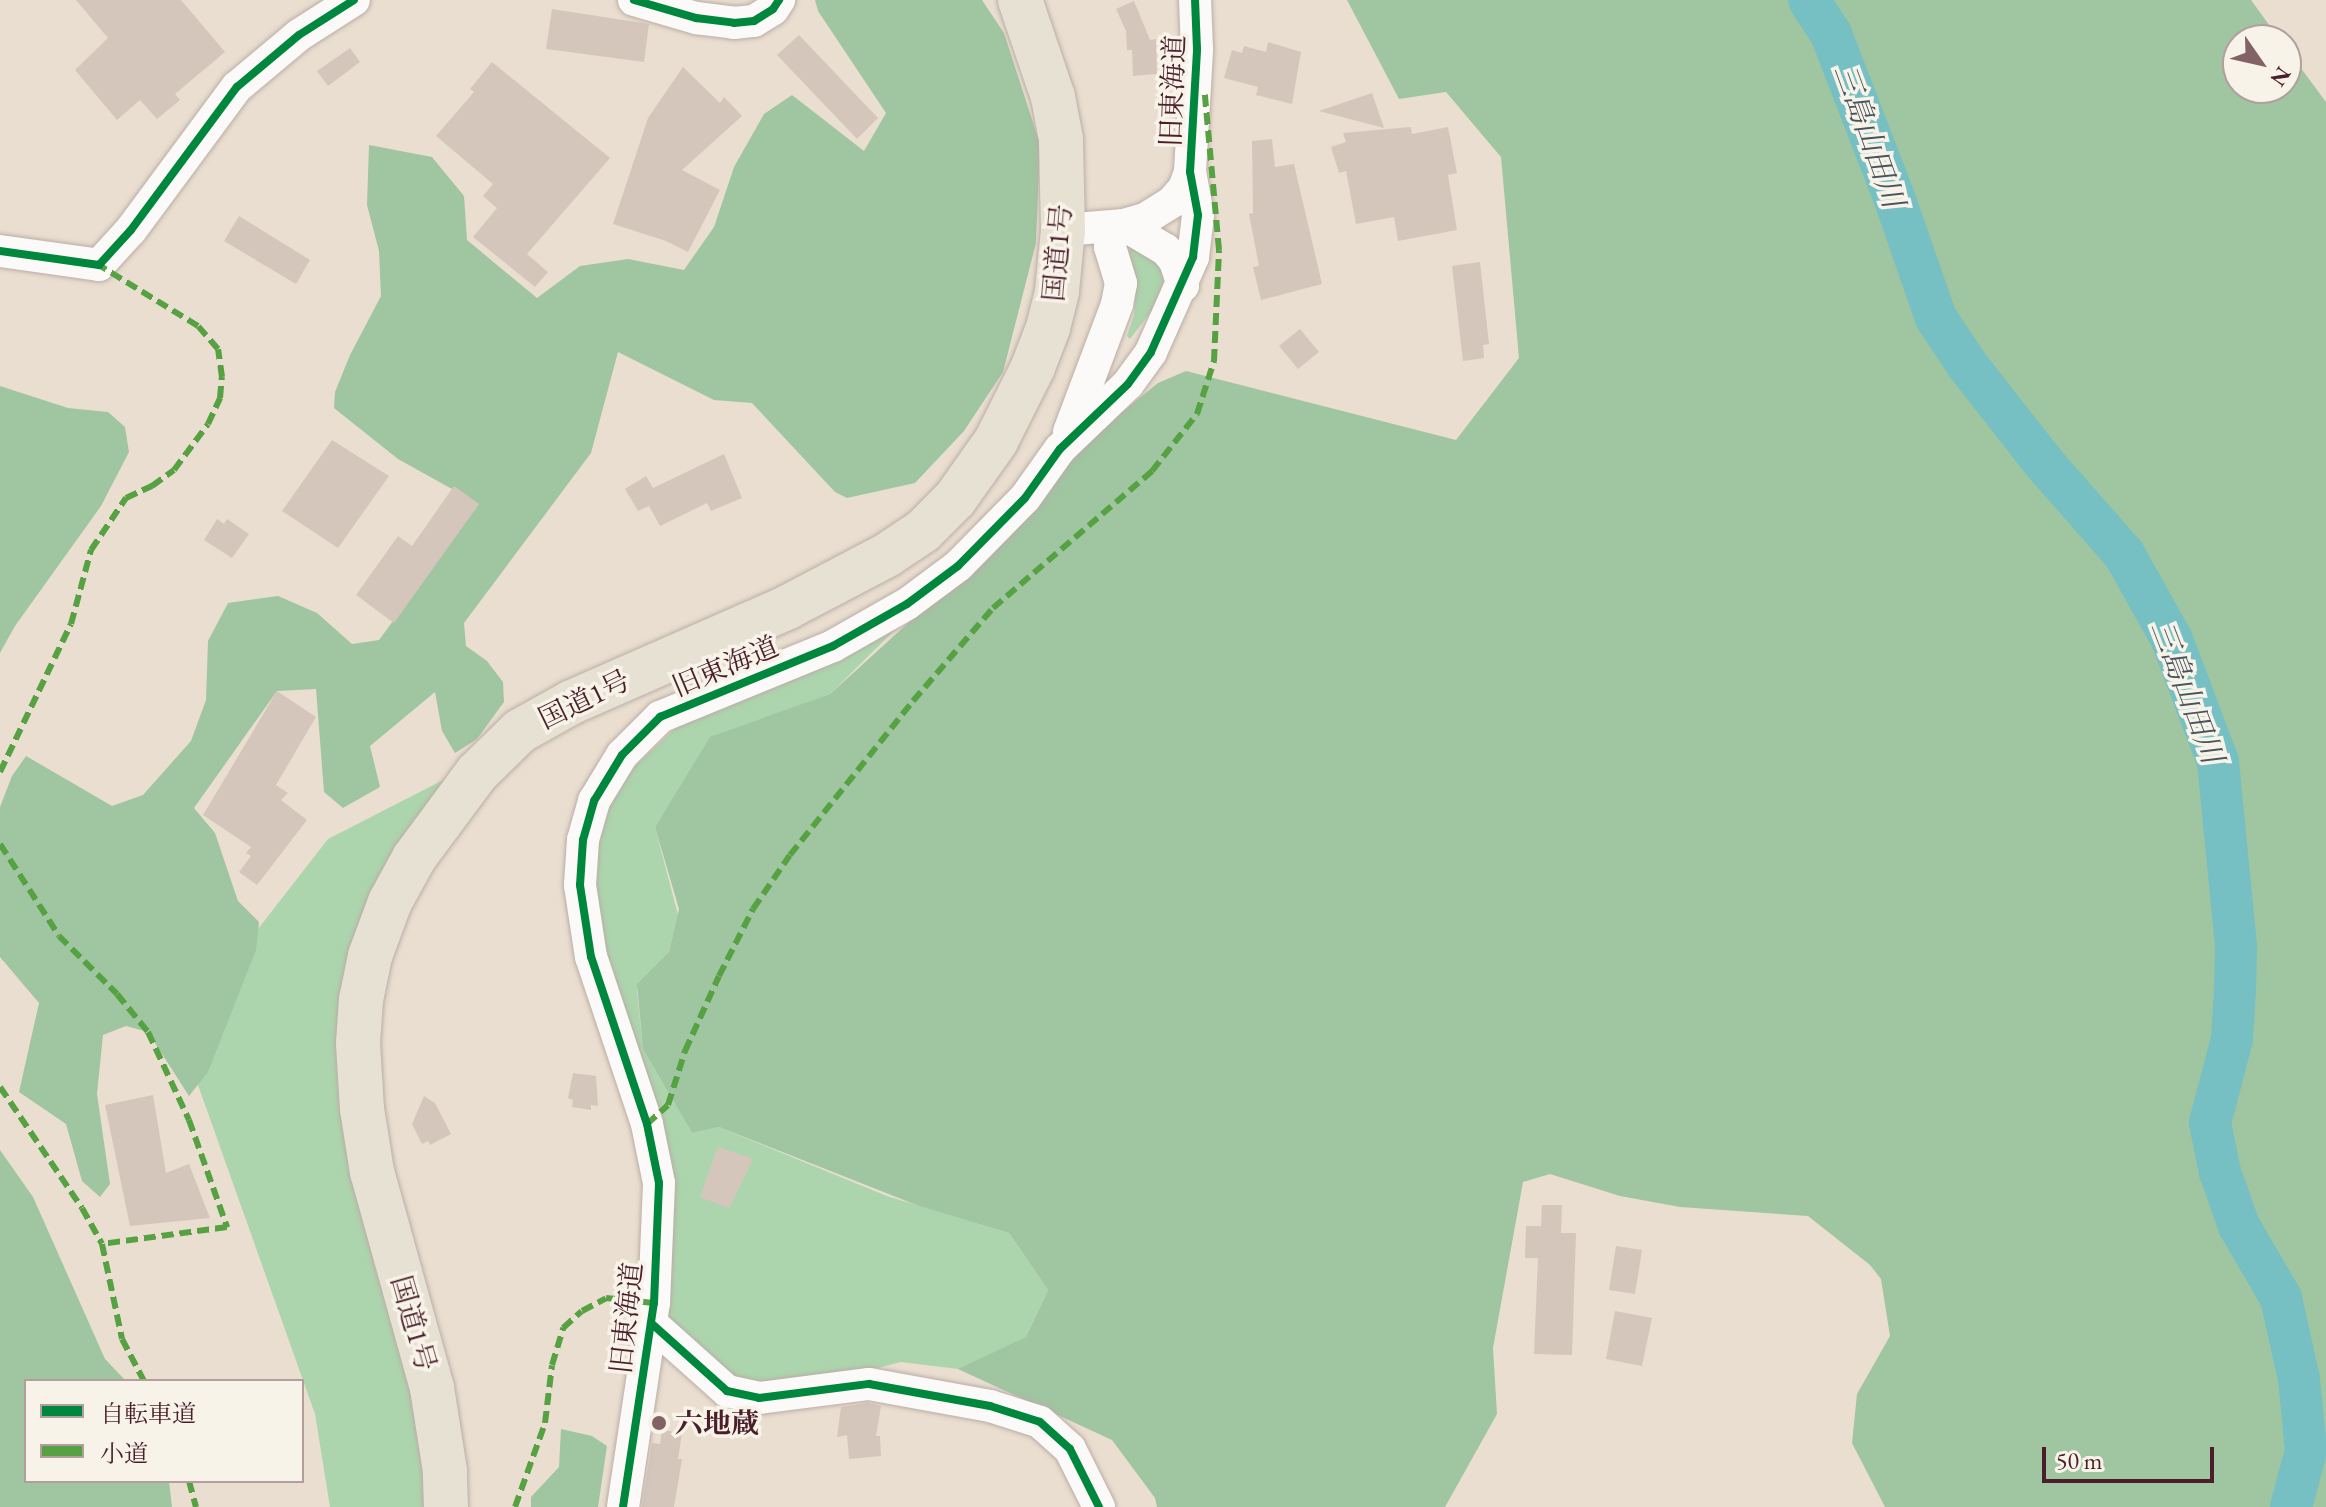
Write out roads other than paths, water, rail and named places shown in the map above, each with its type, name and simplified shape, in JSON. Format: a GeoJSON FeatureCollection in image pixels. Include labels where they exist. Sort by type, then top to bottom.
{"type":"FeatureCollection","features":[{"type":"Feature","properties":{"kind":"highway","name":"国道1号"},"geometry":{"type":"LineString","coordinates":[[446,1507],[432,1388],[372,1172],[362,1109],[358,1043],[361,1000],[370,956],[390,902],[414,858],[477,773],[520,731],[572,702],[788,607],[887,555],[923,531],[955,499],[996,441],[1033,367],[1057,291],[1098,233],[1061,139],[1053,97],[1020,0]]}},
{"type":"Feature","properties":{"kind":"street"},"geometry":{"type":"LineString","coordinates":[[0,251],[99,265],[131,230],[237,87],[299,35],[354,0]]}},
{"type":"Feature","properties":{"kind":"street"},"geometry":{"type":"LineString","coordinates":[[634,0],[696,18],[734,23],[754,21],[773,9],[779,0]]}},
{"type":"Feature","properties":{"kind":"street","name":"旧東海道"},"geometry":{"type":"LineString","coordinates":[[623,1507],[651,1323],[659,1183],[647,1124],[591,957],[580,885],[583,840],[594,801],[622,755],[660,717],[833,646],[907,604],[958,566],[1015,509],[1060,449],[1128,384],[1151,352],[1183,286],[1193,257],[1198,215],[1190,172],[1197,49],[1195,0]]}},
{"type":"Feature","properties":{"kind":"street"},"geometry":{"type":"LineString","coordinates":[[1098,233],[1145,219],[1172,202],[1184,188],[1190,172]]}},
{"type":"Feature","properties":{"kind":"street"},"geometry":{"type":"LineString","coordinates":[[1098,233],[1166,250],[1175,261],[1183,286]]}},
{"type":"Feature","properties":{"kind":"street"},"geometry":{"type":"LineString","coordinates":[[1060,449],[1081,407],[1106,341],[1121,283],[1098,233]]}},
{"type":"Feature","properties":{"kind":"street"},"geometry":{"type":"LineString","coordinates":[[1106,341],[1112,355],[1120,360],[1137,359],[1151,352]]}},
{"type":"Feature","properties":{"kind":"street"},"geometry":{"type":"LineString","coordinates":[[651,1323],[727,1391],[759,1398],[869,1384],[990,1406],[1040,1422],[1070,1449],[1099,1507]]}},
{"type":"Feature","properties":{"kind":"waterway","name":"三島山田川"},"geometry":{"type":"LineString","coordinates":[[1809,0],[1831,34],[1894,197],[1936,318],[1968,366],[2044,463],[2124,554],[2172,640],[2218,762],[2236,947],[2232,1039],[2210,1123],[2220,1172],[2239,1226],[2281,1298],[2299,1379],[2306,1451],[2291,1507]]}},
{"type":"Feature","properties":{"kind":"place","name":"六地蔵"},"geometry":{"type":"Point","coordinates":[659,1423]}}]}
